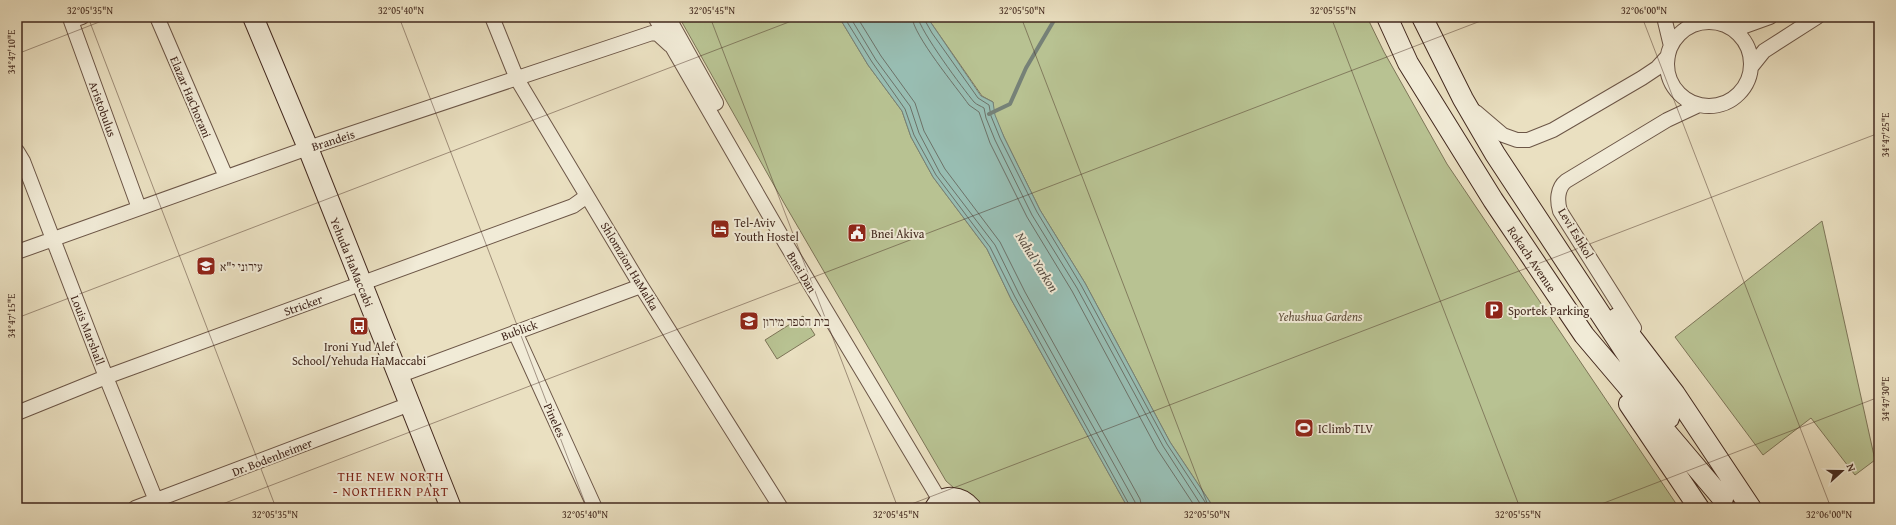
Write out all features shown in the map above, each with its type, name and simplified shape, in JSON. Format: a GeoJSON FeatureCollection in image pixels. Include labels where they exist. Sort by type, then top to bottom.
{"type":"FeatureCollection","features":[{"type":"Feature","properties":{"kind":"main road","name":"Rokach Avenue"},"geometry":{"type":"LineString","coordinates":[[1387,17],[1408,63],[1480,180],[1516,237],[1584,335],[1726,504]]}},
{"type":"Feature","properties":{"kind":"main road","name":"Rokach Avenue"},"geometry":{"type":"LineString","coordinates":[[1422,17],[1463,99],[1495,154],[1589,299],[1726,504]]}},
{"type":"Feature","properties":{"kind":"main road","name":"Yehuda HaMaccabi"},"geometry":{"type":"LineString","coordinates":[[258,19],[361,284],[451,508]]}},
{"type":"Feature","properties":{"kind":"main road"},"geometry":{"type":"LineString","coordinates":[[1495,154],[1675,394],[1752,508]]}},
{"type":"Feature","properties":{"kind":"main road"},"geometry":{"type":"LineString","coordinates":[[1584,335],[1653,442],[1699,508]]}},
{"type":"Feature","properties":{"kind":"main road"},"geometry":{"type":"LineString","coordinates":[[936,507],[942,501],[963,503]]}},
{"type":"Feature","properties":{"kind":"street","name":"Aristobulus"},"geometry":{"type":"LineString","coordinates":[[82,17],[71,21],[139,208]]}},
{"type":"Feature","properties":{"kind":"street","name":"Elazar HaChorani"},"geometry":{"type":"LineString","coordinates":[[157,17],[226,177]]}},
{"type":"Feature","properties":{"kind":"street","name":"Shlomzion HaMalka"},"geometry":{"type":"LineString","coordinates":[[492,17],[517,79],[641,286],[781,508]]}},
{"type":"Feature","properties":{"kind":"street"},"geometry":{"type":"LineString","coordinates":[[1664,17],[1669,51],[1668,69],[1671,81],[1678,92],[1687,100],[1699,105],[1717,105],[1734,98],[1746,84],[1752,66],[1764,51],[1817,17]]}},
{"type":"Feature","properties":{"kind":"street"},"geometry":{"type":"LineString","coordinates":[[1732,28],[1745,26],[1770,17]]}},
{"type":"Feature","properties":{"kind":"street"},"geometry":{"type":"LineString","coordinates":[[1463,99],[1503,135],[1517,140],[1528,140],[1553,130],[1657,68],[1677,36],[1701,19],[1720,23],[1732,28],[1741,35],[1747,44],[1752,66]]}},
{"type":"Feature","properties":{"kind":"street","name":"Brandeis"},"geometry":{"type":"LineString","coordinates":[[17,252],[308,148],[517,79],[659,22]]}},
{"type":"Feature","properties":{"kind":"street","name":"Bnei Dan"},"geometry":{"type":"LineString","coordinates":[[659,22],[670,45],[786,244],[936,494],[938,500],[936,507]]}},
{"type":"Feature","properties":{"kind":"street","name":"Bnei Dan"},"geometry":{"type":"LineString","coordinates":[[659,22],[794,240],[943,490],[963,503]]}},
{"type":"Feature","properties":{"kind":"street","name":"Levi Eshkol"},"geometry":{"type":"LineString","coordinates":[[1675,394],[1560,211],[1558,197],[1559,190],[1566,181],[1667,120],[1699,105]]}},
{"type":"Feature","properties":{"kind":"street","name":"Louis Marshall"},"geometry":{"type":"LineString","coordinates":[[17,151],[23,161],[106,377],[158,504]]}},
{"type":"Feature","properties":{"kind":"street","name":"Stricker"},"geometry":{"type":"LineString","coordinates":[[17,413],[106,377],[573,206],[587,196]]}},
{"type":"Feature","properties":{"kind":"street","name":"Bublick"},"geometry":{"type":"LineString","coordinates":[[398,376],[641,286]]}},
{"type":"Feature","properties":{"kind":"street","name":"Pineles"},"geometry":{"type":"LineString","coordinates":[[515,332],[595,508]]}},
{"type":"Feature","properties":{"kind":"street","name":"Dr. Bodenheimer"},"geometry":{"type":"LineString","coordinates":[[135,508],[158,504],[410,404]]}},
{"type":"Feature","properties":{"kind":"green space"},"geometry":{"type":"Polygon","coordinates":[[[679,17],[839,17],[868,65],[902,111],[911,137],[933,177],[987,249],[1011,299],[1128,508],[977,508],[946,481],[784,203],[679,17]]]}},
{"type":"Feature","properties":{"kind":"green space","name":"Yehushua Gardens"},"geometry":{"type":"Polygon","coordinates":[[[927,17],[1367,17],[1384,52],[1447,164],[1679,508],[1214,508],[1170,442],[1085,283],[1040,210],[994,115],[993,102],[982,96],[927,17]]]}},
{"type":"Feature","properties":{"kind":"green space"},"geometry":{"type":"Polygon","coordinates":[[[1822,221],[1875,460],[1855,475],[1811,418],[1763,455],[1675,337],[1822,221]]]}},
{"type":"Feature","properties":{"kind":"green space"},"geometry":{"type":"Polygon","coordinates":[[[803,316],[815,335],[777,359],[765,340],[803,316]]]}},
{"type":"Feature","properties":{"kind":"water","name":"Nahal Yarkon"},"geometry":{"type":"Polygon","coordinates":[[[839,17],[927,17],[981,96],[993,102],[995,115],[1004,137],[1040,210],[1085,283],[1170,442],[1214,508],[1128,508],[1011,299],[987,249],[933,177],[911,137],[902,111],[868,65],[839,17]]]}},
{"type":"Feature","properties":{"kind":"waterway"},"geometry":{"type":"LineString","coordinates":[[989,114],[1010,104],[1026,68],[1056,17]]}},
{"type":"Feature","properties":{"kind":"place","name":"Tel-Aviv Youth Hostel"},"geometry":{"type":"Point","coordinates":[720,229]}},
{"type":"Feature","properties":{"kind":"place","name":"Bnei Akiva"},"geometry":{"type":"Point","coordinates":[857,233]}},
{"type":"Feature","properties":{"kind":"place","name":"עירוני י\"א"},"geometry":{"type":"Point","coordinates":[206,266]}},
{"type":"Feature","properties":{"kind":"place","name":"Sportek Parking"},"geometry":{"type":"Point","coordinates":[1494,310]}},
{"type":"Feature","properties":{"kind":"place","name":"בית הספר מירון"},"geometry":{"type":"Point","coordinates":[749,321]}},
{"type":"Feature","properties":{"kind":"place","name":"Ironi Yud Alef School/Yehuda HaMaccabi"},"geometry":{"type":"Point","coordinates":[359,326]}},
{"type":"Feature","properties":{"kind":"place","name":"IClimb TLV"},"geometry":{"type":"Point","coordinates":[1304,428]}},
{"type":"Feature","properties":{"kind":"district","name":"THE NEW NORTH - NORTHERN PART"},"geometry":{"type":"Point","coordinates":[391,484]}}]}
